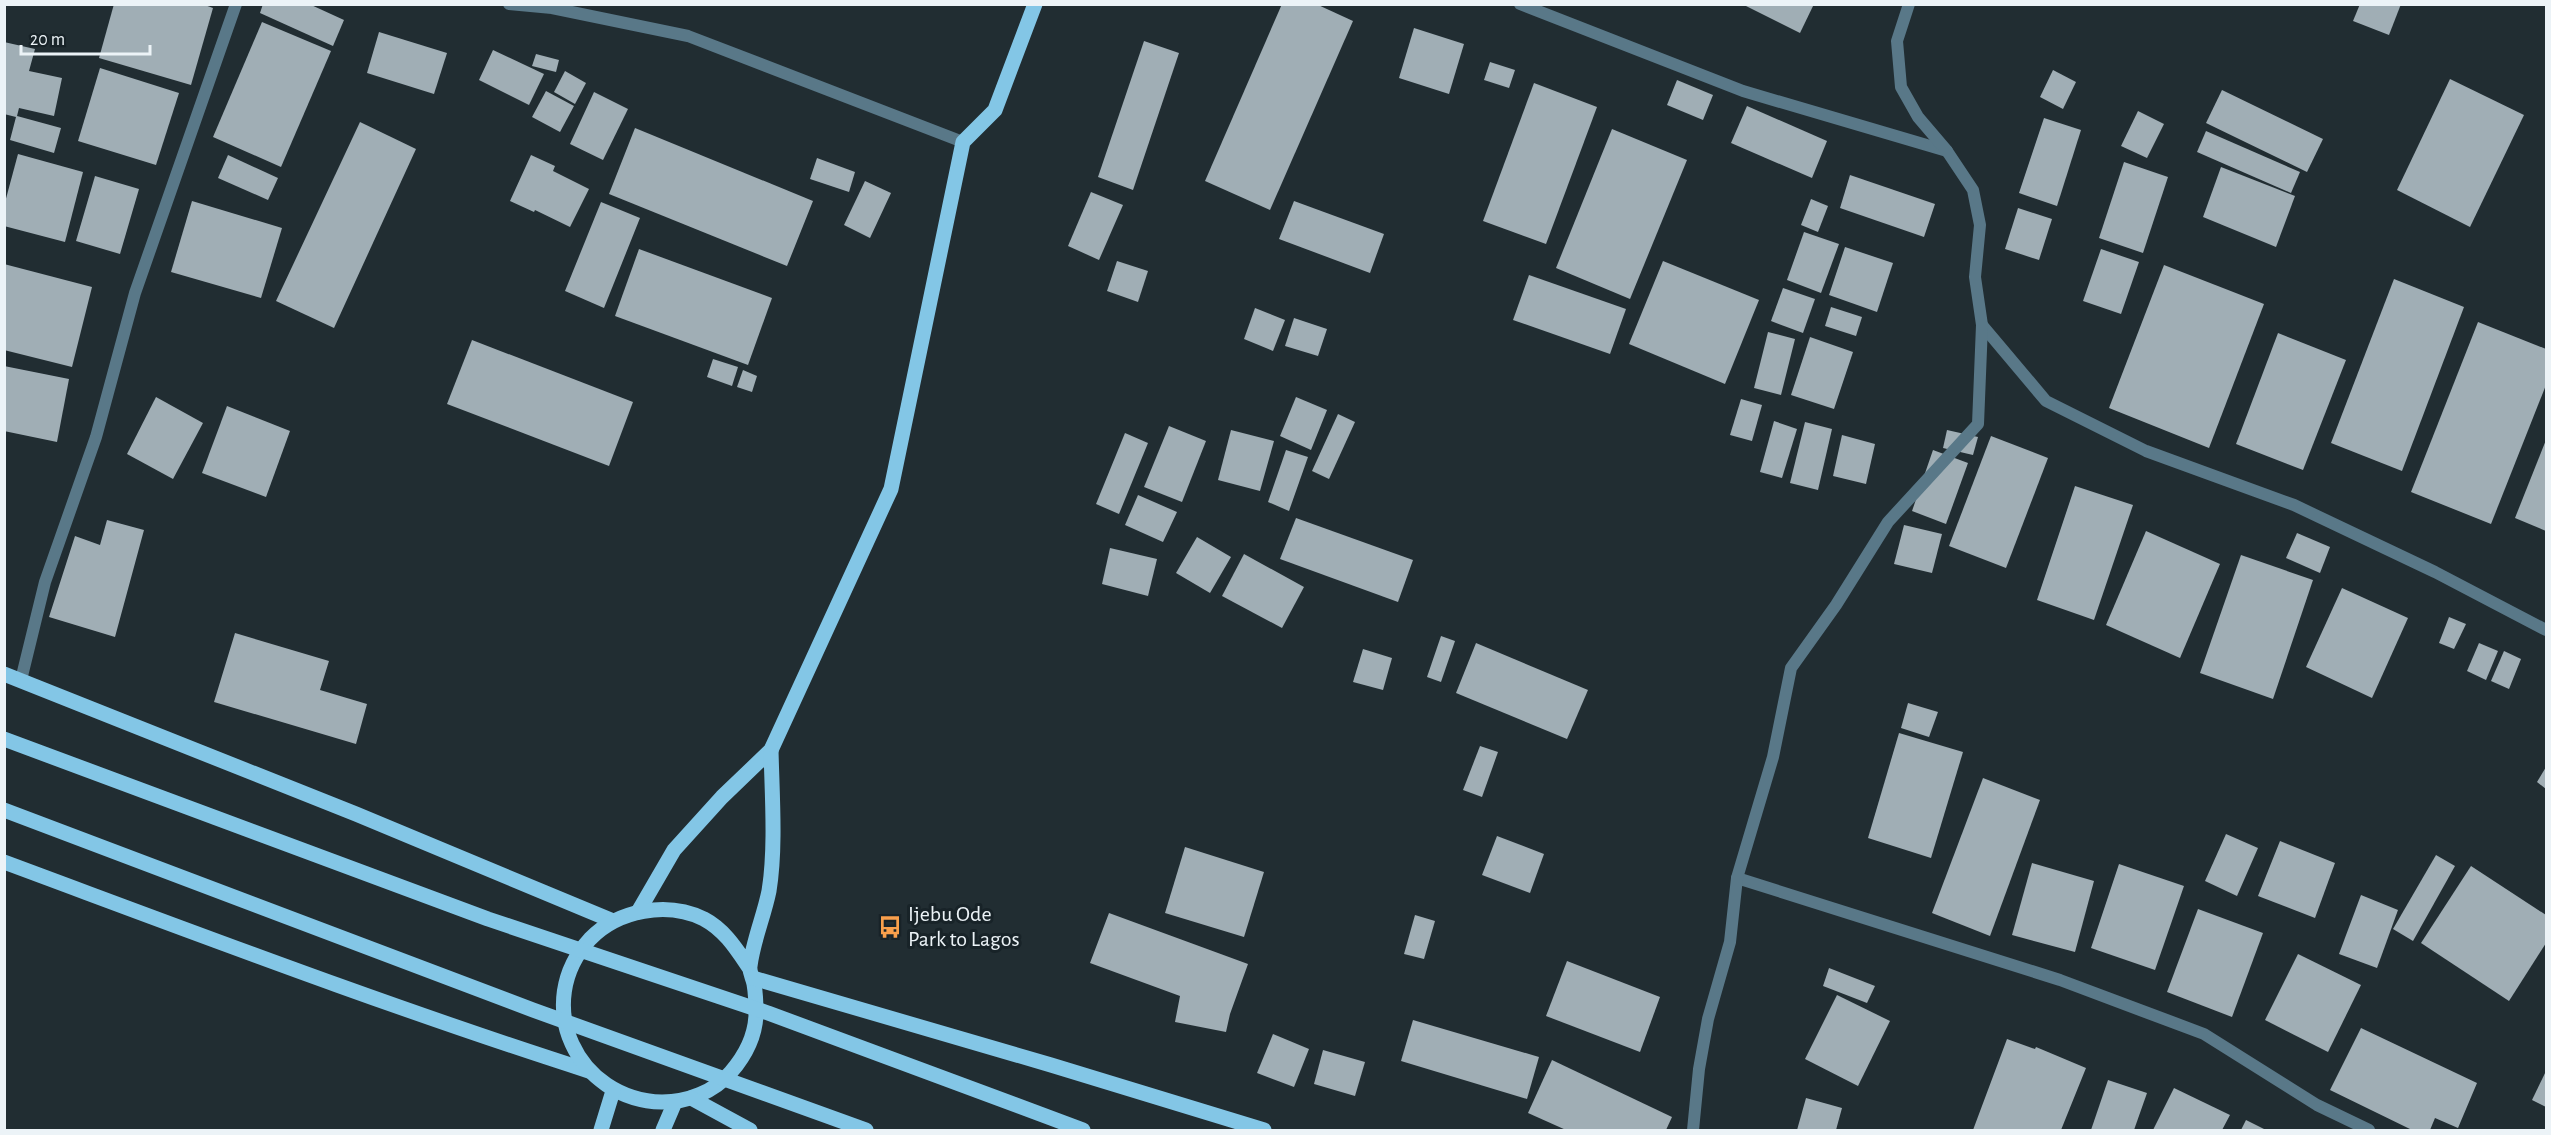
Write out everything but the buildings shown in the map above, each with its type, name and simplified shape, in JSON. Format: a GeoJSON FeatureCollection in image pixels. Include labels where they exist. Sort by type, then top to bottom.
{"type":"FeatureCollection","features":[{"type":"Feature","properties":{"kind":"main road"},"geometry":{"type":"LineString","coordinates":[[638,912],[674,850],[722,797],[771,750],[891,489],[963,142],[995,110],[1035,4]]}},
{"type":"Feature","properties":{"kind":"main road"},"geometry":{"type":"LineString","coordinates":[[4,674],[613,921]]}},
{"type":"Feature","properties":{"kind":"main road"},"geometry":{"type":"LineString","coordinates":[[4,739],[499,923],[768,1013],[1083,1131]]}},
{"type":"Feature","properties":{"kind":"main road"},"geometry":{"type":"LineString","coordinates":[[751,973],[769,890],[772,821],[771,750]]}},
{"type":"Feature","properties":{"kind":"main road"},"geometry":{"type":"LineString","coordinates":[[4,810],[555,1018],[866,1131]]}},
{"type":"Feature","properties":{"kind":"main road"},"geometry":{"type":"LineString","coordinates":[[4,862],[256,956],[589,1071]]}},
{"type":"Feature","properties":{"kind":"main road"},"geometry":{"type":"LineString","coordinates":[[671,910],[704,919],[731,940],[751,973],[756,999],[756,1021],[741,1060],[727,1077],[710,1090],[675,1102],[643,1101],[613,1091],[589,1071],[572,1047],[564,1019],[565,990],[574,963],[590,939],[613,921],[638,912],[671,910]]}},
{"type":"Feature","properties":{"kind":"main road"},"geometry":{"type":"LineString","coordinates":[[751,973],[1264,1131]]}},
{"type":"Feature","properties":{"kind":"main road"},"geometry":{"type":"LineString","coordinates":[[601,1131],[613,1091]]}},
{"type":"Feature","properties":{"kind":"main road"},"geometry":{"type":"LineString","coordinates":[[691,1098],[750,1131]]}},
{"type":"Feature","properties":{"kind":"main road"},"geometry":{"type":"LineString","coordinates":[[663,1131],[675,1102]]}},
{"type":"Feature","properties":{"kind":"street"},"geometry":{"type":"LineString","coordinates":[[21,680],[45,582],[96,437],[135,293],[236,4]]}},
{"type":"Feature","properties":{"kind":"street"},"geometry":{"type":"LineString","coordinates":[[509,4],[552,8],[688,36],[963,142]]}},
{"type":"Feature","properties":{"kind":"street"},"geometry":{"type":"LineString","coordinates":[[1520,4],[1743,91],[1947,151]]}},
{"type":"Feature","properties":{"kind":"street"},"geometry":{"type":"LineString","coordinates":[[1693,1131],[1699,1069],[1708,1019],[1730,942],[1737,878],[1773,757],[1791,668],[1836,605],[1888,522],[1978,424],[1982,325],[1975,277],[1980,225],[1973,190],[1947,151],[1918,117],[1901,87],[1897,41],[1909,4]]}},
{"type":"Feature","properties":{"kind":"street"},"geometry":{"type":"LineString","coordinates":[[1982,325],[2046,402],[2146,451],[2294,505],[2435,572],[2547,630]]}},
{"type":"Feature","properties":{"kind":"street"},"geometry":{"type":"LineString","coordinates":[[1737,878],[2060,980],[2204,1034],[2317,1106],[2368,1131]]}},
{"type":"Feature","properties":{"kind":"place","name":"Ijebu Ode Park to Lagos"},"geometry":{"type":"Point","coordinates":[890,927]}}]}
